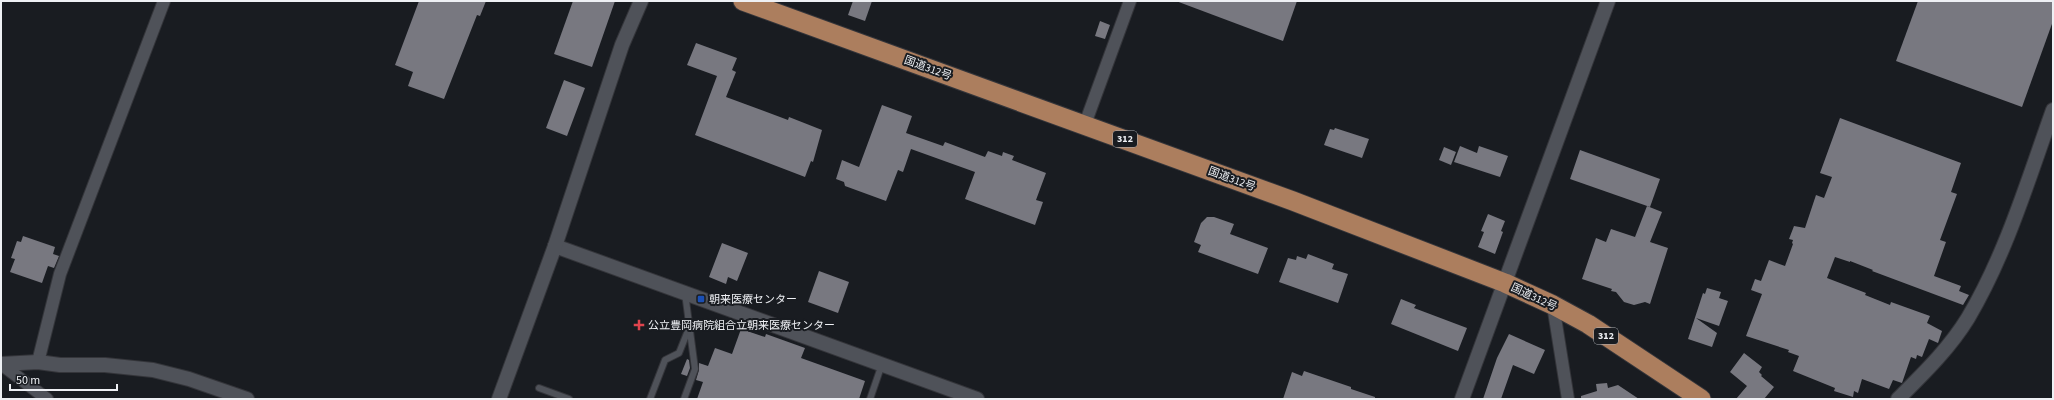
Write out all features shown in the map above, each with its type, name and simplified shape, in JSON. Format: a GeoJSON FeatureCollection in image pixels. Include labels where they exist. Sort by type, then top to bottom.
{"type":"FeatureCollection","features":[{"type":"Feature","properties":{"kind":"highway","name":"国道312号"},"geometry":{"type":"LineString","coordinates":[[743,1],[1085,124],[1293,201],[1505,283],[1553,305],[1588,324],[1701,399]]}},
{"type":"Feature","properties":{"kind":"street"},"geometry":{"type":"LineString","coordinates":[[38,362],[60,274],[164,1]]}},
{"type":"Feature","properties":{"kind":"street"},"geometry":{"type":"LineString","coordinates":[[499,399],[555,246],[622,45],[641,1]]}},
{"type":"Feature","properties":{"kind":"street"},"geometry":{"type":"LineString","coordinates":[[1085,124],[1130,1]]}},
{"type":"Feature","properties":{"kind":"street"},"geometry":{"type":"LineString","coordinates":[[1462,399],[1608,1]]}},
{"type":"Feature","properties":{"kind":"street"},"geometry":{"type":"LineString","coordinates":[[1898,399],[1938,358],[1967,318],[1997,260],[2015,216],[2053,110]]}},
{"type":"Feature","properties":{"kind":"street"},"geometry":{"type":"LineString","coordinates":[[555,246],[977,399]]}},
{"type":"Feature","properties":{"kind":"street"},"geometry":{"type":"LineString","coordinates":[[1553,305],[1568,399]]}},
{"type":"Feature","properties":{"kind":"street"},"geometry":{"type":"LineString","coordinates":[[1,364],[38,362],[60,365],[105,364],[153,370],[189,379],[247,399]]}},
{"type":"Feature","properties":{"kind":"street"},"geometry":{"type":"LineString","coordinates":[[1,364],[35,395],[47,399]]}},
{"type":"Feature","properties":{"kind":"lane"},"geometry":{"type":"LineString","coordinates":[[684,399],[695,368],[685,293]]}},
{"type":"Feature","properties":{"kind":"lane"},"geometry":{"type":"LineString","coordinates":[[650,399],[665,360],[679,353],[689,326]]}},
{"type":"Feature","properties":{"kind":"lane"},"geometry":{"type":"LineString","coordinates":[[870,399],[882,364]]}},
{"type":"Feature","properties":{"kind":"lane"},"geometry":{"type":"LineString","coordinates":[[539,388],[569,399]]}},
{"type":"Feature","properties":{"kind":"building"},"geometry":{"type":"Polygon","coordinates":[[[419,1],[486,1],[480,16],[477,15],[444,99],[408,86],[413,72],[395,65],[419,1]]]}},
{"type":"Feature","properties":{"kind":"building"},"geometry":{"type":"Polygon","coordinates":[[[573,1],[615,1],[592,67],[554,54],[573,1]]]}},
{"type":"Feature","properties":{"kind":"building"},"geometry":{"type":"Polygon","coordinates":[[[853,1],[872,1],[865,21],[848,15],[853,1]]]}},
{"type":"Feature","properties":{"kind":"building"},"geometry":{"type":"Polygon","coordinates":[[[1176,1],[1297,1],[1283,41],[1176,1]]]}},
{"type":"Feature","properties":{"kind":"building"},"geometry":{"type":"Polygon","coordinates":[[[1918,1],[2053,1],[2053,21],[2022,107],[1896,61],[1918,1]]]}},
{"type":"Feature","properties":{"kind":"building"},"geometry":{"type":"Polygon","coordinates":[[[1100,21],[1110,25],[1105,39],[1095,36],[1100,21]]]}},
{"type":"Feature","properties":{"kind":"building"},"geometry":{"type":"Polygon","coordinates":[[[696,43],[737,58],[732,70],[736,72],[726,97],[788,120],[789,117],[822,130],[813,162],[811,161],[805,177],[695,135],[717,76],[687,65],[696,43]]]}},
{"type":"Feature","properties":{"kind":"building"},"geometry":{"type":"Polygon","coordinates":[[[564,80],[585,88],[567,136],[546,128],[564,80]]]}},
{"type":"Feature","properties":{"kind":"building"},"geometry":{"type":"Polygon","coordinates":[[[882,105],[912,116],[906,133],[943,146],[945,142],[985,157],[988,151],[1002,156],[1003,152],[1014,156],[1012,160],[1046,173],[1036,200],[1043,202],[1035,225],[965,199],[975,172],[911,149],[903,172],[898,170],[886,201],[845,186],[844,182],[836,179],[842,160],[859,167],[882,105]]]}},
{"type":"Feature","properties":{"kind":"building"},"geometry":{"type":"Polygon","coordinates":[[[1840,118],[1961,163],[1951,192],[1957,194],[1940,240],[1946,242],[1934,276],[1961,286],[1959,291],[1969,295],[1963,305],[1872,271],[1873,270],[1850,261],[1835,257],[1827,278],[1866,293],[1865,295],[1890,305],[1891,302],[1930,316],[1927,323],[1942,331],[1938,343],[1929,339],[1922,357],[1917,355],[1916,359],[1911,357],[1902,383],[1893,380],[1889,389],[1862,379],[1858,393],[1854,391],[1853,397],[1834,391],[1835,388],[1793,371],[1799,356],[1788,352],[1789,350],[1746,336],[1762,294],[1751,290],[1755,279],[1761,281],[1769,260],[1785,266],[1793,244],[1793,240],[1789,239],[1794,226],[1805,228],[1816,195],[1824,198],[1832,177],[1820,173],[1840,118]]]}},
{"type":"Feature","properties":{"kind":"building"},"geometry":{"type":"Polygon","coordinates":[[[1335,128],[1369,139],[1362,158],[1324,145],[1330,129],[1334,130],[1335,128]]]}},
{"type":"Feature","properties":{"kind":"building"},"geometry":{"type":"Polygon","coordinates":[[[1460,146],[1477,153],[1479,146],[1508,156],[1500,177],[1454,162],[1460,146]]]}},
{"type":"Feature","properties":{"kind":"building"},"geometry":{"type":"Polygon","coordinates":[[[1444,147],[1456,152],[1451,165],[1439,160],[1444,147]]]}},
{"type":"Feature","properties":{"kind":"building"},"geometry":{"type":"Polygon","coordinates":[[[1580,150],[1660,179],[1650,207],[1570,179],[1580,150]]]}},
{"type":"Feature","properties":{"kind":"building"},"geometry":{"type":"Polygon","coordinates":[[[1647,206],[1662,212],[1650,242],[1668,248],[1650,304],[1645,302],[1634,305],[1624,302],[1616,292],[1611,291],[1612,289],[1582,279],[1596,238],[1606,242],[1611,229],[1635,237],[1647,206]]]}},
{"type":"Feature","properties":{"kind":"building"},"geometry":{"type":"Polygon","coordinates":[[[1488,214],[1505,221],[1501,231],[1503,232],[1495,254],[1478,247],[1484,232],[1481,231],[1488,214]]]}},
{"type":"Feature","properties":{"kind":"building"},"geometry":{"type":"Polygon","coordinates":[[[1207,217],[1214,217],[1234,224],[1230,234],[1268,248],[1258,274],[1198,252],[1201,245],[1194,242],[1201,223],[1207,217]]]}},
{"type":"Feature","properties":{"kind":"building"},"geometry":{"type":"Polygon","coordinates":[[[23,236],[55,247],[53,254],[59,256],[54,268],[48,266],[42,283],[10,272],[15,259],[11,258],[17,241],[21,242],[23,236]]]}},
{"type":"Feature","properties":{"kind":"building"},"geometry":{"type":"Polygon","coordinates":[[[722,243],[748,253],[737,281],[728,277],[726,284],[709,277],[722,243]]]}},
{"type":"Feature","properties":{"kind":"building"},"geometry":{"type":"Polygon","coordinates":[[[1308,254],[1334,264],[1332,269],[1348,274],[1338,303],[1279,282],[1288,258],[1296,260],[1297,256],[1306,259],[1308,254]]]}},
{"type":"Feature","properties":{"kind":"building"},"geometry":{"type":"Polygon","coordinates":[[[819,271],[849,282],[838,313],[808,302],[819,271]]]}},
{"type":"Feature","properties":{"kind":"building"},"geometry":{"type":"Polygon","coordinates":[[[1707,288],[1721,292],[1719,298],[1728,301],[1719,326],[1696,318],[1717,333],[1712,347],[1688,339],[1703,293],[1705,294],[1707,288]]]}},
{"type":"Feature","properties":{"kind":"building"},"geometry":{"type":"Polygon","coordinates":[[[1401,299],[1416,305],[1414,308],[1467,328],[1458,351],[1391,324],[1401,299]]]}},
{"type":"Feature","properties":{"kind":"building"},"geometry":{"type":"Polygon","coordinates":[[[741,329],[765,337],[766,334],[805,348],[801,358],[865,381],[859,399],[697,399],[703,382],[696,380],[699,370],[699,363],[708,366],[715,348],[732,354],[741,329]]]}},
{"type":"Feature","properties":{"kind":"building"},"geometry":{"type":"Polygon","coordinates":[[[1509,334],[1545,350],[1534,374],[1513,365],[1501,399],[1483,399],[1497,358],[1509,334]]]}},
{"type":"Feature","properties":{"kind":"building"},"geometry":{"type":"Polygon","coordinates":[[[1744,353],[1762,367],[1759,372],[1762,375],[1761,376],[1774,387],[1764,399],[1736,399],[1747,386],[1730,372],[1744,353]]]}},
{"type":"Feature","properties":{"kind":"building"},"geometry":{"type":"Polygon","coordinates":[[[687,359],[689,360],[690,368],[687,376],[681,374],[687,359]]]}},
{"type":"Feature","properties":{"kind":"building"},"geometry":{"type":"Polygon","coordinates":[[[1304,371],[1351,387],[1351,389],[1375,397],[1375,399],[1283,399],[1292,372],[1302,376],[1304,371]]]}},
{"type":"Feature","properties":{"kind":"building"},"geometry":{"type":"Polygon","coordinates":[[[1607,383],[1608,388],[1618,385],[1639,399],[1581,399],[1581,396],[1597,391],[1596,384],[1607,383]]]}},
{"type":"Feature","properties":{"kind":"place","name":"朝来医療センター"},"geometry":{"type":"Point","coordinates":[701,299]}},
{"type":"Feature","properties":{"kind":"place","name":"公立豊岡病院組合立朝来医療センター"},"geometry":{"type":"Point","coordinates":[639,325]}}]}
